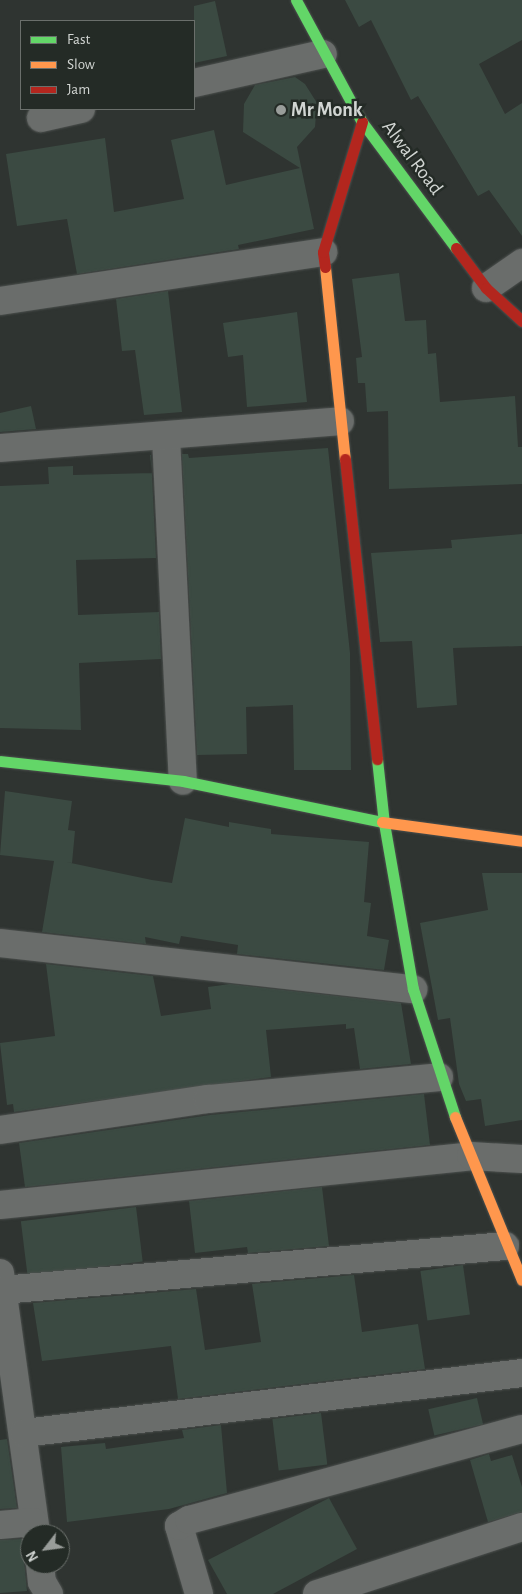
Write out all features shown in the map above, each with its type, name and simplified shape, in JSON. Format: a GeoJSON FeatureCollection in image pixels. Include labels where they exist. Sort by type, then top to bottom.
{"type":"FeatureCollection","features":[{"type":"Feature","properties":{"kind":"street","name":"Alwal Road"},"geometry":{"type":"LineString","coordinates":[[296,0],[323,54],[362,122],[486,288],[522,321]]}},
{"type":"Feature","properties":{"kind":"street"},"geometry":{"type":"LineString","coordinates":[[195,83],[323,54]]}},
{"type":"Feature","properties":{"kind":"street"},"geometry":{"type":"LineString","coordinates":[[41,118],[77,110]]}},
{"type":"Feature","properties":{"kind":"street"},"geometry":{"type":"LineString","coordinates":[[362,122],[323,252],[384,823],[413,989],[439,1077],[505,1246],[522,1280]]}},
{"type":"Feature","properties":{"kind":"street"},"geometry":{"type":"LineString","coordinates":[[0,302],[323,252]]}},
{"type":"Feature","properties":{"kind":"street"},"geometry":{"type":"LineString","coordinates":[[486,288],[522,263]]}},
{"type":"Feature","properties":{"kind":"street"},"geometry":{"type":"LineString","coordinates":[[0,448],[166,437],[340,421]]}},
{"type":"Feature","properties":{"kind":"street"},"geometry":{"type":"LineString","coordinates":[[166,437],[183,781]]}},
{"type":"Feature","properties":{"kind":"street"},"geometry":{"type":"LineString","coordinates":[[0,761],[183,781],[384,823],[522,841]]}},
{"type":"Feature","properties":{"kind":"street"},"geometry":{"type":"LineString","coordinates":[[0,943],[413,989]]}},
{"type":"Feature","properties":{"kind":"street"},"geometry":{"type":"LineString","coordinates":[[0,1130],[208,1098],[439,1077]]}},
{"type":"Feature","properties":{"kind":"street"},"geometry":{"type":"LineString","coordinates":[[0,1205],[471,1156],[522,1159]]}},
{"type":"Feature","properties":{"kind":"street"},"geometry":{"type":"LineString","coordinates":[[35,1524],[24,1434],[8,1366],[1,1281],[505,1246]]}},
{"type":"Feature","properties":{"kind":"street"},"geometry":{"type":"LineString","coordinates":[[24,1434],[522,1373]]}},
{"type":"Feature","properties":{"kind":"street"},"geometry":{"type":"LineString","coordinates":[[198,1594],[179,1526],[189,1520],[522,1429]]}},
{"type":"Feature","properties":{"kind":"street"},"geometry":{"type":"LineString","coordinates":[[0,1525],[20,1527]]}},
{"type":"Feature","properties":{"kind":"street"},"geometry":{"type":"LineString","coordinates":[[317,1594],[522,1527]]}},
{"type":"Feature","properties":{"kind":"street"},"geometry":{"type":"LineString","coordinates":[[41,1574],[42,1582],[49,1594]]}},
{"type":"Feature","properties":{"kind":"building"},"geometry":{"type":"Polygon","coordinates":[[[345,0],[522,0],[522,40],[479,64],[505,114],[522,103],[522,236],[489,190],[478,196],[418,96],[411,100],[371,20],[359,27],[345,0]]]}},
{"type":"Feature","properties":{"kind":"building"},"geometry":{"type":"Polygon","coordinates":[[[215,1],[227,56],[195,63],[194,6],[215,1]]]}},
{"type":"Feature","properties":{"kind":"building"},"geometry":{"type":"Polygon","coordinates":[[[295,77],[305,84],[317,103],[315,127],[297,147],[314,229],[238,245],[239,249],[77,274],[67,219],[17,226],[6,154],[105,138],[114,212],[184,199],[171,140],[214,130],[226,185],[300,168],[243,132],[244,104],[255,85],[295,77]]]}},
{"type":"Feature","properties":{"kind":"building"},"geometry":{"type":"Polygon","coordinates":[[[399,273],[405,321],[426,320],[428,354],[436,353],[440,402],[515,396],[518,447],[522,447],[522,484],[389,489],[388,411],[367,412],[365,383],[358,383],[356,358],[362,357],[352,279],[399,273]]]}},
{"type":"Feature","properties":{"kind":"building"},"geometry":{"type":"Polygon","coordinates":[[[168,291],[182,412],[144,415],[135,350],[122,351],[116,299],[168,291]]]}},
{"type":"Feature","properties":{"kind":"building"},"geometry":{"type":"Polygon","coordinates":[[[297,312],[307,402],[247,407],[243,355],[228,357],[223,323],[297,312]]]}},
{"type":"Feature","properties":{"kind":"building"},"geometry":{"type":"Polygon","coordinates":[[[31,406],[36,429],[0,432],[0,413],[31,406]]]}},
{"type":"Feature","properties":{"kind":"building"},"geometry":{"type":"Polygon","coordinates":[[[328,448],[350,653],[351,770],[294,770],[293,705],[246,707],[247,754],[197,755],[182,454],[188,454],[189,458],[328,448]]]}},
{"type":"Feature","properties":{"kind":"building"},"geometry":{"type":"Polygon","coordinates":[[[73,466],[73,475],[152,473],[156,558],[76,560],[78,615],[159,612],[161,659],[79,663],[81,730],[0,728],[0,486],[49,484],[48,467],[73,466]]]}},
{"type":"Feature","properties":{"kind":"building"},"geometry":{"type":"Polygon","coordinates":[[[522,534],[522,646],[453,648],[457,705],[417,708],[412,641],[380,642],[371,553],[452,548],[451,540],[522,534]]]}},
{"type":"Feature","properties":{"kind":"building"},"geometry":{"type":"Polygon","coordinates":[[[5,791],[72,801],[68,830],[75,831],[72,863],[66,862],[172,883],[185,818],[229,827],[229,822],[271,829],[271,834],[369,842],[364,902],[371,903],[367,936],[389,940],[384,970],[237,954],[238,945],[181,936],[179,944],[145,937],[146,944],[42,932],[54,861],[0,855],[5,791]]]}},
{"type":"Feature","properties":{"kind":"building"},"geometry":{"type":"Polygon","coordinates":[[[482,873],[522,873],[522,1120],[485,1126],[481,1099],[466,1101],[459,1084],[450,1018],[438,1020],[420,923],[488,910],[482,873]]]}},
{"type":"Feature","properties":{"kind":"building"},"geometry":{"type":"Polygon","coordinates":[[[46,964],[153,976],[161,1016],[211,1009],[208,987],[230,984],[401,1003],[411,1064],[360,1069],[354,1028],[346,1029],[346,1024],[266,1030],[271,1077],[14,1112],[13,1104],[7,1105],[0,1043],[55,1036],[46,964]]]}},
{"type":"Feature","properties":{"kind":"building"},"geometry":{"type":"Polygon","coordinates":[[[424,1094],[430,1145],[25,1187],[19,1143],[210,1115],[424,1094]]]}},
{"type":"Feature","properties":{"kind":"building"},"geometry":{"type":"Polygon","coordinates":[[[322,1187],[329,1246],[248,1253],[247,1247],[195,1253],[189,1201],[322,1187]]]}},
{"type":"Feature","properties":{"kind":"building"},"geometry":{"type":"Polygon","coordinates":[[[136,1207],[143,1262],[28,1276],[21,1221],[136,1207]]]}},
{"type":"Feature","properties":{"kind":"building"},"geometry":{"type":"Polygon","coordinates":[[[463,1265],[470,1315],[427,1320],[420,1271],[463,1265]]]}},
{"type":"Feature","properties":{"kind":"building"},"geometry":{"type":"Polygon","coordinates":[[[354,1275],[362,1332],[418,1324],[425,1369],[178,1399],[171,1346],[42,1361],[33,1303],[196,1289],[205,1350],[261,1342],[252,1284],[354,1275]]]}},
{"type":"Feature","properties":{"kind":"building"},"geometry":{"type":"Polygon","coordinates":[[[477,1398],[483,1424],[434,1436],[428,1409],[477,1398]]]}},
{"type":"Feature","properties":{"kind":"building"},"geometry":{"type":"Polygon","coordinates":[[[321,1413],[327,1465],[279,1471],[272,1419],[321,1413]]]}},
{"type":"Feature","properties":{"kind":"building"},"geometry":{"type":"Polygon","coordinates":[[[221,1425],[227,1493],[169,1509],[67,1522],[61,1447],[105,1443],[106,1449],[184,1438],[182,1430],[221,1425]]]}},
{"type":"Feature","properties":{"kind":"building"},"geometry":{"type":"Polygon","coordinates":[[[7,1439],[17,1508],[0,1509],[0,1440],[7,1439]]]}},
{"type":"Feature","properties":{"kind":"building"},"geometry":{"type":"Polygon","coordinates":[[[489,1454],[491,1461],[512,1455],[522,1487],[522,1512],[488,1522],[470,1460],[489,1454]]]}},
{"type":"Feature","properties":{"kind":"building"},"geometry":{"type":"Polygon","coordinates":[[[329,1498],[357,1549],[273,1594],[227,1594],[208,1560],[329,1498]]]}},
{"type":"Feature","properties":{"kind":"building"},"geometry":{"type":"Polygon","coordinates":[[[20,1539],[20,1574],[25,1574],[27,1591],[0,1593],[0,1540],[20,1539]]]}},
{"type":"Feature","properties":{"kind":"traffic: fast"},"geometry":{"type":"LineString","coordinates":[[296,0],[362,122],[456,248]]}},
{"type":"Feature","properties":{"kind":"traffic: fast"},"geometry":{"type":"LineString","coordinates":[[377,759],[384,823],[413,989],[455,1117]]}},
{"type":"Feature","properties":{"kind":"traffic: fast"},"geometry":{"type":"LineString","coordinates":[[0,761],[183,781],[382,822]]}},
{"type":"Feature","properties":{"kind":"traffic: slow"},"geometry":{"type":"LineString","coordinates":[[325,267],[345,459]]}},
{"type":"Feature","properties":{"kind":"traffic: slow"},"geometry":{"type":"LineString","coordinates":[[382,822],[522,841]]}},
{"type":"Feature","properties":{"kind":"traffic: slow"},"geometry":{"type":"LineString","coordinates":[[455,1117],[522,1280]]}},
{"type":"Feature","properties":{"kind":"traffic: jam"},"geometry":{"type":"LineString","coordinates":[[325,267],[323,252],[362,122]]}},
{"type":"Feature","properties":{"kind":"traffic: jam"},"geometry":{"type":"LineString","coordinates":[[456,248],[486,288],[522,321]]}},
{"type":"Feature","properties":{"kind":"traffic: jam"},"geometry":{"type":"LineString","coordinates":[[345,459],[377,759]]}},
{"type":"Feature","properties":{"kind":"place","name":"Mr Monk"},"geometry":{"type":"Point","coordinates":[281,110]}}]}
